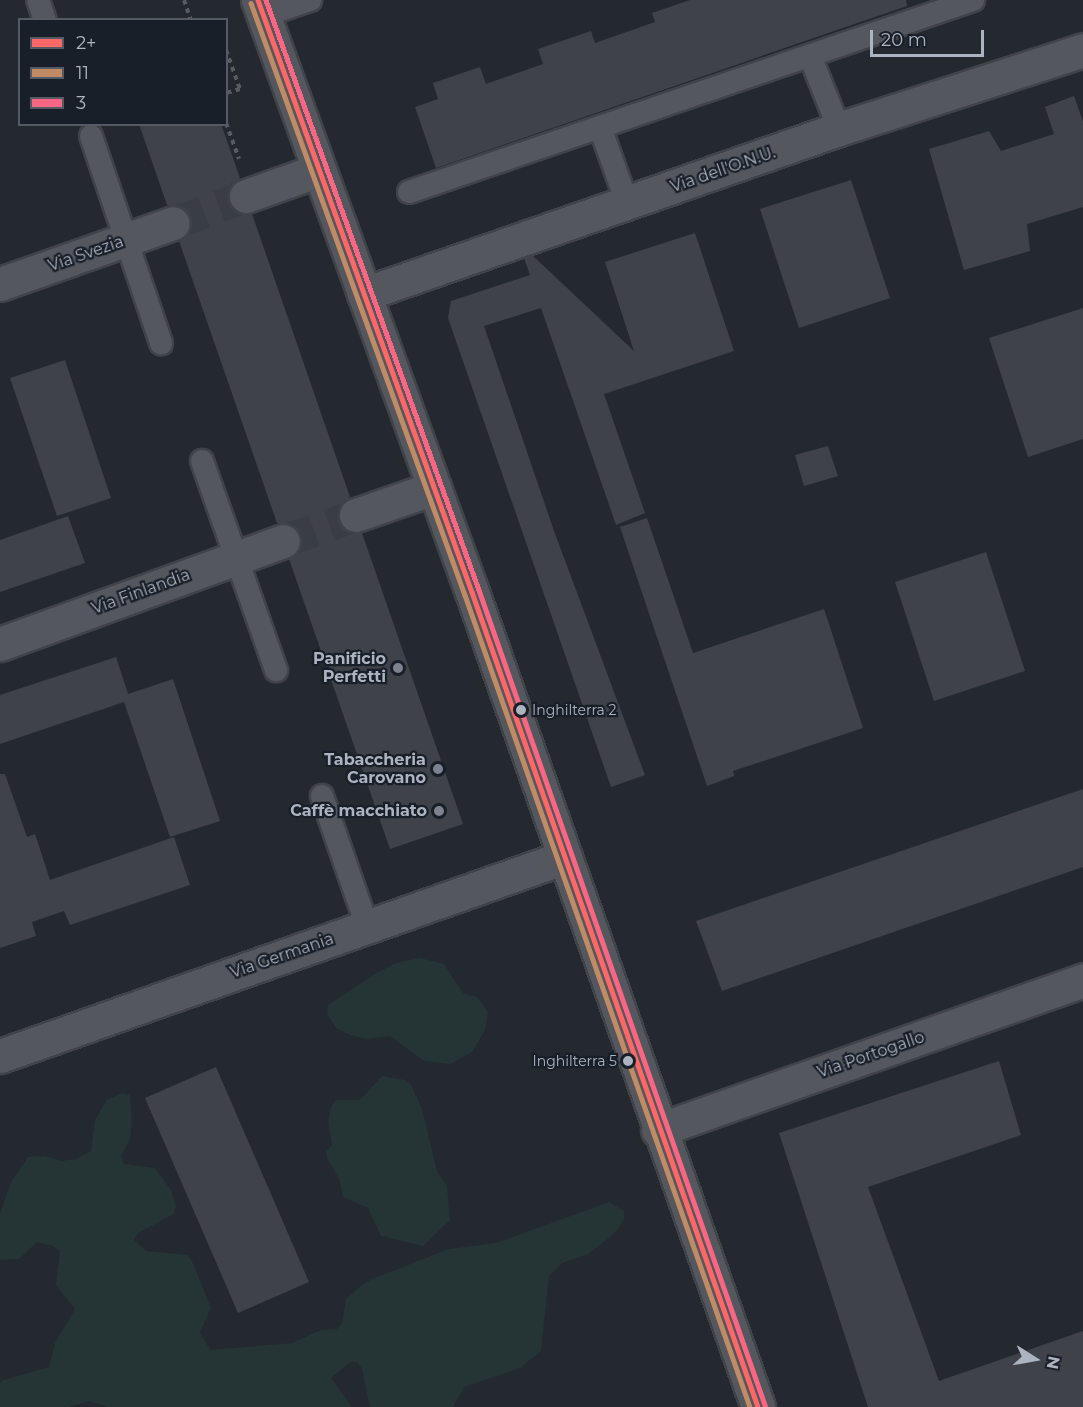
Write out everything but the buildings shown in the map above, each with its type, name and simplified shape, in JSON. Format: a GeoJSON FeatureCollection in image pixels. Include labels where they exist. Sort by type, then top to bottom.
{"type":"FeatureCollection","features":[{"type":"Feature","properties":{"kind":"street"},"geometry":{"type":"LineString","coordinates":[[261,8],[434,488],[565,857],[658,1130],[758,1407]]}},
{"type":"Feature","properties":{"kind":"street","name":"Via dell'O.N.U."},"geometry":{"type":"LineString","coordinates":[[364,294],[839,129],[1083,50]]}},
{"type":"Feature","properties":{"kind":"street"},"geometry":{"type":"LineString","coordinates":[[246,196],[320,170]]}},
{"type":"Feature","properties":{"kind":"street","name":"Via Svezia"},"geometry":{"type":"LineString","coordinates":[[0,284],[173,223]]}},
{"type":"Feature","properties":{"kind":"street"},"geometry":{"type":"LineString","coordinates":[[356,515],[434,488]]}},
{"type":"Feature","properties":{"kind":"street","name":"Via Finlandia"},"geometry":{"type":"LineString","coordinates":[[0,644],[283,541]]}},
{"type":"Feature","properties":{"kind":"street","name":"Via Germania"},"geometry":{"type":"LineString","coordinates":[[0,1056],[565,857]]}},
{"type":"Feature","properties":{"kind":"street","name":"Via Portogallo"},"geometry":{"type":"LineString","coordinates":[[658,1130],[1083,980]]}},
{"type":"Feature","properties":{"kind":"lane"},"geometry":{"type":"LineString","coordinates":[[38,0],[44,18]]}},
{"type":"Feature","properties":{"kind":"lane"},"geometry":{"type":"LineString","coordinates":[[261,8],[310,0]]}},
{"type":"Feature","properties":{"kind":"lane"},"geometry":{"type":"LineString","coordinates":[[409,192],[973,0]]}},
{"type":"Feature","properties":{"kind":"lane"},"geometry":{"type":"LineString","coordinates":[[810,56],[839,129]]}},
{"type":"Feature","properties":{"kind":"lane"},"geometry":{"type":"LineString","coordinates":[[600,127],[627,203]]}},
{"type":"Feature","properties":{"kind":"lane"},"geometry":{"type":"LineString","coordinates":[[92,136],[161,343]]}},
{"type":"Feature","properties":{"kind":"lane"},"geometry":{"type":"LineString","coordinates":[[201,461],[276,670]]}},
{"type":"Feature","properties":{"kind":"lane"},"geometry":{"type":"LineString","coordinates":[[322,796],[367,926]]}},
{"type":"Feature","properties":{"kind":"path"},"geometry":{"type":"LineString","coordinates":[[184,0],[190,18]]}},
{"type":"Feature","properties":{"kind":"path"},"geometry":{"type":"LineString","coordinates":[[228,55],[240,88],[228,92]]}},
{"type":"Feature","properties":{"kind":"path"},"geometry":{"type":"LineString","coordinates":[[227,126],[238,158]]}},
{"type":"Feature","properties":{"kind":"shaded area"},"geometry":{"type":"Polygon","coordinates":[[[420,958],[444,964],[463,993],[477,997],[488,1012],[485,1030],[472,1052],[450,1064],[424,1061],[390,1036],[366,1039],[350,1035],[336,1028],[327,1013],[328,1005],[375,974],[396,963],[420,958]]]}},
{"type":"Feature","properties":{"kind":"shaded area"},"geometry":{"type":"Polygon","coordinates":[[[382,1076],[405,1080],[411,1085],[422,1109],[437,1171],[447,1186],[450,1220],[423,1246],[381,1236],[368,1208],[343,1197],[340,1181],[327,1158],[326,1151],[332,1145],[328,1122],[331,1107],[336,1100],[360,1100],[382,1076]]]}},
{"type":"Feature","properties":{"kind":"shaded area"},"geometry":{"type":"Polygon","coordinates":[[[122,1093],[130,1095],[132,1121],[130,1139],[121,1156],[124,1164],[155,1168],[171,1190],[176,1206],[174,1214],[138,1233],[134,1240],[146,1251],[187,1255],[192,1261],[211,1308],[200,1332],[210,1350],[292,1343],[321,1330],[337,1329],[342,1323],[346,1299],[358,1288],[372,1279],[449,1249],[496,1243],[609,1202],[624,1211],[624,1219],[615,1233],[588,1254],[562,1263],[549,1276],[541,1351],[520,1368],[464,1387],[453,1407],[370,1407],[362,1369],[357,1362],[350,1362],[331,1378],[352,1407],[108,1407],[89,1401],[69,1407],[0,1407],[0,1383],[3,1380],[49,1367],[55,1343],[75,1309],[56,1285],[60,1251],[53,1246],[37,1242],[19,1259],[0,1260],[0,1214],[11,1182],[28,1157],[45,1156],[61,1161],[76,1159],[91,1151],[95,1120],[107,1100],[122,1093]]]}},
{"type":"Feature","properties":{"kind":"tunnel"},"geometry":{"type":"LineString","coordinates":[[173,223],[246,196]]}},
{"type":"Feature","properties":{"kind":"tunnel"},"geometry":{"type":"LineString","coordinates":[[283,541],[356,515]]}},
{"type":"Feature","properties":{"kind":"transit line","name":"2+"},"geometry":{"type":"LineString","coordinates":[[258,0],[472,592],[758,1407]]}},
{"type":"Feature","properties":{"kind":"transit line","name":"3"},"geometry":{"type":"LineString","coordinates":[[266,0],[479,590],[765,1405]]}},
{"type":"Feature","properties":{"kind":"transit line","name":"11"},"geometry":{"type":"LineString","coordinates":[[251,3],[465,595],[750,1407]]}},
{"type":"Feature","properties":{"kind":"place","name":"Panificio Perfetti"},"geometry":{"type":"Point","coordinates":[398,668]}},
{"type":"Feature","properties":{"kind":"place","name":"Inghilterra 2"},"geometry":{"type":"Point","coordinates":[521,710]}},
{"type":"Feature","properties":{"kind":"place","name":"Tabaccheria Carovano"},"geometry":{"type":"Point","coordinates":[438,769]}},
{"type":"Feature","properties":{"kind":"place","name":"Caffè macchiato"},"geometry":{"type":"Point","coordinates":[439,811]}},
{"type":"Feature","properties":{"kind":"place","name":"Inghilterra 5"},"geometry":{"type":"Point","coordinates":[628,1061]}}]}
